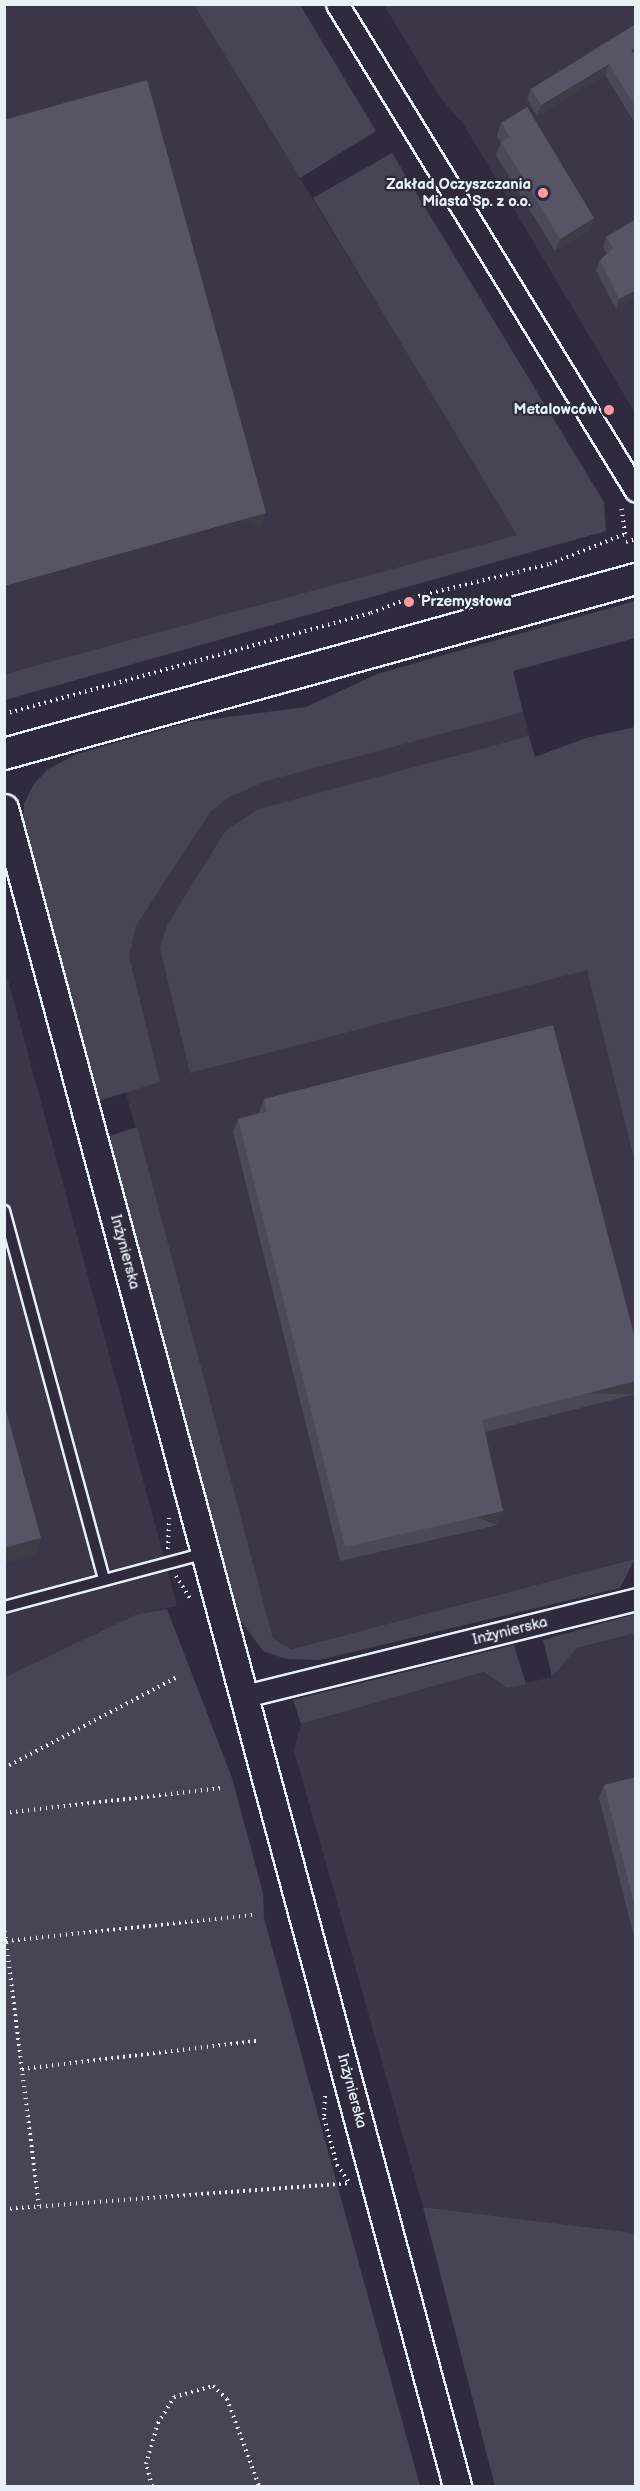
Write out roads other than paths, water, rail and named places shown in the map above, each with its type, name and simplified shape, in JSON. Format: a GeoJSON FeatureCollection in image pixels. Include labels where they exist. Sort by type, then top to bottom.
{"type":"FeatureCollection","features":[{"type":"Feature","properties":{"kind":"main road"},"geometry":{"type":"LineString","coordinates":[[4,754],[636,579]]}},
{"type":"Feature","properties":{"kind":"street"},"geometry":{"type":"LineString","coordinates":[[337,4],[636,491]]}},
{"type":"Feature","properties":{"kind":"street","name":"Inżynierska"},"geometry":{"type":"LineString","coordinates":[[4,808],[457,2487]]}},
{"type":"Feature","properties":{"kind":"street","name":"Inżynierska"},"geometry":{"type":"LineString","coordinates":[[245,1696],[636,1599]]}},
{"type":"Feature","properties":{"kind":"lane"},"geometry":{"type":"LineString","coordinates":[[4,1211],[104,1580]]}},
{"type":"Feature","properties":{"kind":"lane"},"geometry":{"type":"LineString","coordinates":[[4,1607],[205,1553]]}},
{"type":"Feature","properties":{"kind":"place","name":"Zakład Oczyszczania Miasta Sp. z o.o."},"geometry":{"type":"Point","coordinates":[543,193]}},
{"type":"Feature","properties":{"kind":"place","name":"Metalowców"},"geometry":{"type":"Point","coordinates":[609,410]}},
{"type":"Feature","properties":{"kind":"place","name":"Przemysłowa"},"geometry":{"type":"Point","coordinates":[409,602]}}]}
